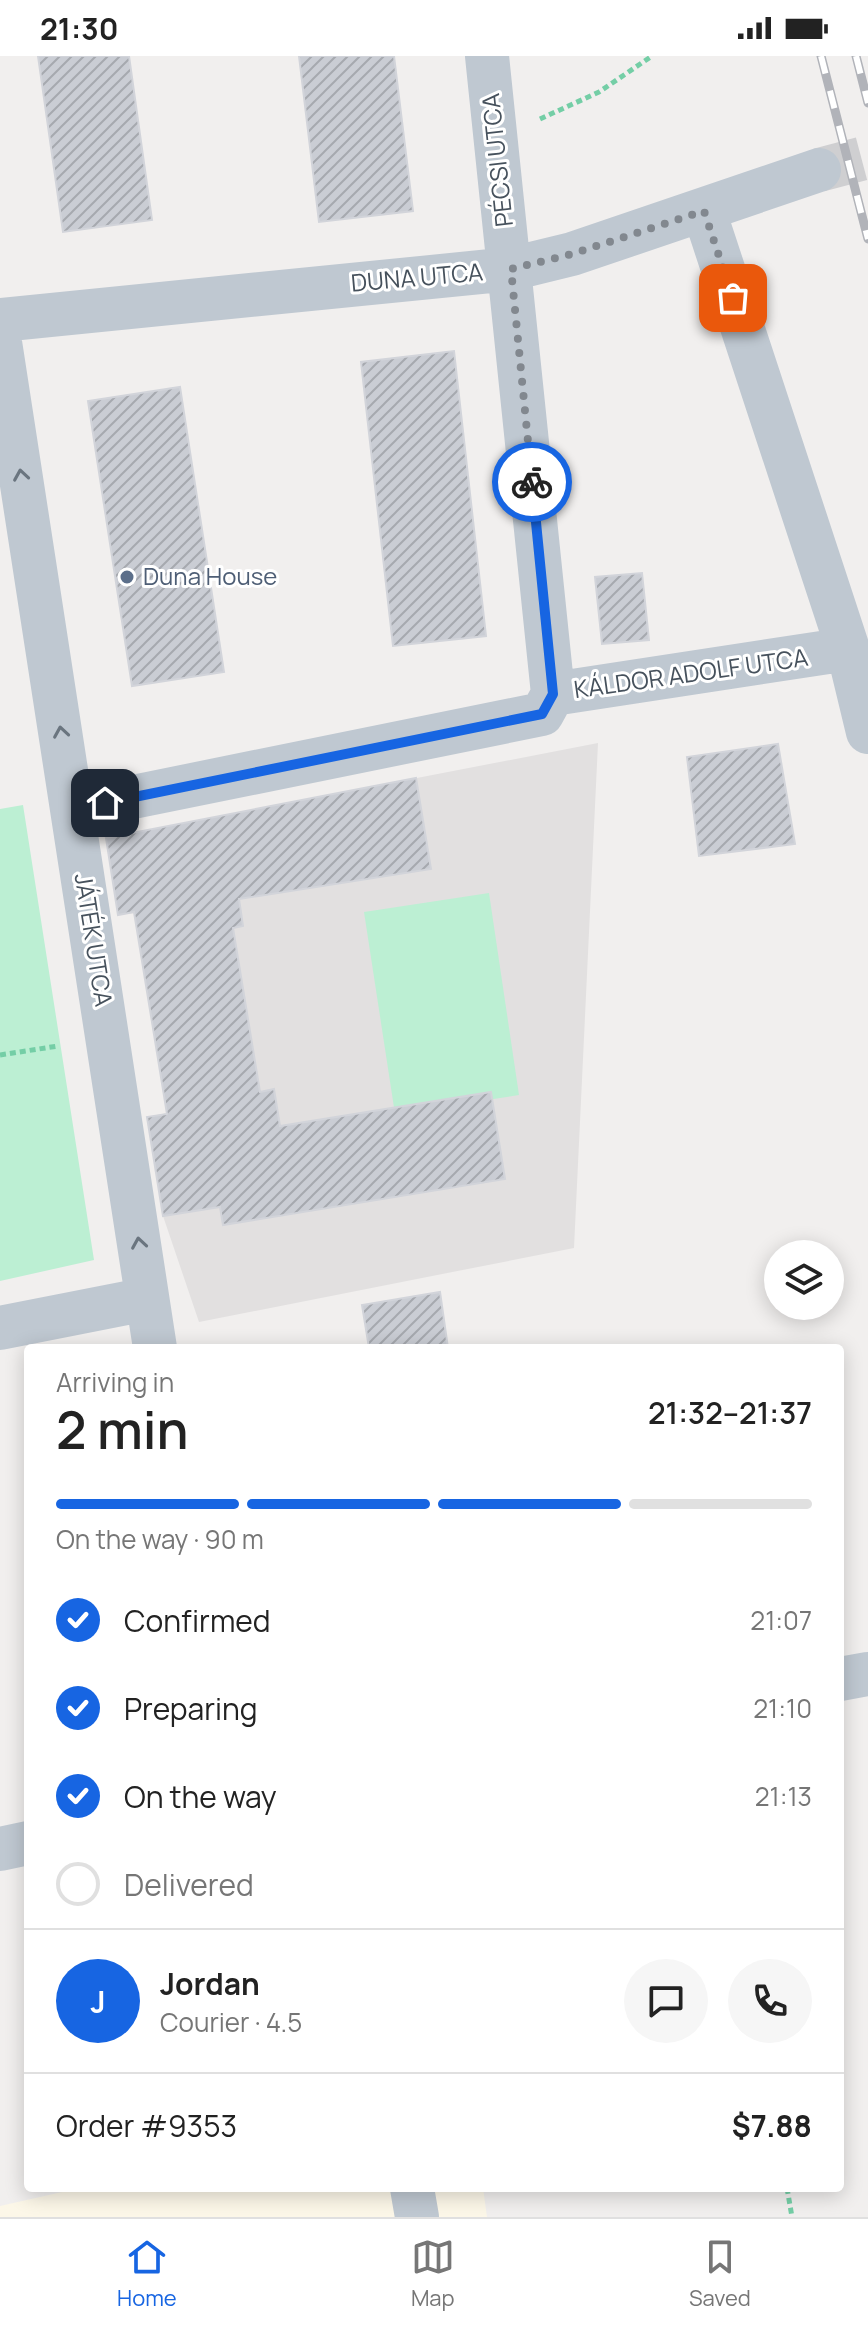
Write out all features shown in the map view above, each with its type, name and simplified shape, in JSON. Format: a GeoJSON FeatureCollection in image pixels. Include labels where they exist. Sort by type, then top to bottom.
{"type":"FeatureCollection","features":[{"type":"Feature","properties":{"kind":"street","name":"PÉCSI UTCA"},"geometry":{"type":"LineString","coordinates":[[487,56],[553,694]]}},
{"type":"Feature","properties":{"kind":"street","name":"DUNA UTCA"},"geometry":{"type":"LineString","coordinates":[[0,320],[511,269],[572,254],[819,170]]}},
{"type":"Feature","properties":{"kind":"street"},"geometry":{"type":"LineString","coordinates":[[704,211],[848,649],[868,732]]}},
{"type":"Feature","properties":{"kind":"street","name":"JÁTÉK UTCA"},"geometry":{"type":"LineString","coordinates":[[0,342],[154,1344]]}},
{"type":"Feature","properties":{"kind":"street","name":"KÁLDOR ADOLF UTCA"},"geometry":{"type":"LineString","coordinates":[[74,809],[542,714],[553,694],[848,649]]}},
{"type":"Feature","properties":{"kind":"street"},"geometry":{"type":"LineString","coordinates":[[0,1328],[147,1299]]}},
{"type":"Feature","properties":{"kind":"street"},"geometry":{"type":"LineString","coordinates":[[844,1678],[868,1674]]}},
{"type":"Feature","properties":{"kind":"street"},"geometry":{"type":"LineString","coordinates":[[0,1849],[24,1844]]}},
{"type":"Feature","properties":{"kind":"street"},"geometry":{"type":"LineString","coordinates":[[413,2192],[417,2217]]}},
{"type":"Feature","properties":{"kind":"path"},"geometry":{"type":"LineString","coordinates":[[496,140],[599,92],[652,56]]}},
{"type":"Feature","properties":{"kind":"path"},"geometry":{"type":"LineString","coordinates":[[788,2192],[792,2217]]}},
{"type":"Feature","properties":{"kind":"shaded area"},"geometry":{"type":"Polygon","coordinates":[[[598,743],[574,1248],[199,1322],[163,1216],[147,1117],[167,1113],[135,913],[118,915],[106,838],[598,743]]]}},
{"type":"Feature","properties":{"kind":"shaded area"},"geometry":{"type":"Polygon","coordinates":[[[62,2192],[484,2192],[487,2217],[0,2217],[0,2206],[62,2192]]]}},
{"type":"Feature","properties":{"kind":"green space"},"geometry":{"type":"Polygon","coordinates":[[[23,805],[94,1260],[0,1281],[0,809],[23,805]]]}},
{"type":"Feature","properties":{"kind":"green space"},"geometry":{"type":"Polygon","coordinates":[[[489,893],[519,1095],[395,1114],[364,912],[489,893]]]}},
{"type":"Feature","properties":{"kind":"building"},"geometry":{"type":"Polygon","coordinates":[[[38,56],[129,56],[152,220],[63,232],[38,56]]]}},
{"type":"Feature","properties":{"kind":"building"},"geometry":{"type":"Polygon","coordinates":[[[299,56],[394,56],[413,211],[319,222],[299,56]]]}},
{"type":"Feature","properties":{"kind":"building"},"geometry":{"type":"Polygon","coordinates":[[[454,351],[486,636],[393,646],[361,362],[454,351]]]}},
{"type":"Feature","properties":{"kind":"building"},"geometry":{"type":"Polygon","coordinates":[[[180,387],[224,672],[132,686],[88,401],[180,387]]]}},
{"type":"Feature","properties":{"kind":"building"},"geometry":{"type":"Polygon","coordinates":[[[642,573],[649,640],[602,644],[595,577],[642,573]]]}},
{"type":"Feature","properties":{"kind":"building"},"geometry":{"type":"Polygon","coordinates":[[[778,744],[795,844],[699,856],[687,757],[778,744]]]}},
{"type":"Feature","properties":{"kind":"building"},"geometry":{"type":"Polygon","coordinates":[[[416,778],[431,869],[239,899],[243,926],[233,928],[260,1092],[274,1089],[280,1126],[491,1092],[505,1179],[223,1225],[220,1207],[163,1216],[147,1117],[167,1114],[134,912],[118,915],[106,838],[416,778]]]}},
{"type":"Feature","properties":{"kind":"building"},"geometry":{"type":"Polygon","coordinates":[[[440,1292],[447,1344],[368,1344],[362,1305],[440,1292]]]}},
{"type":"Feature","properties":{"kind":"tunnel"},"geometry":{"type":"LineString","coordinates":[[819,170],[868,157]]}},
{"type":"Feature","properties":{"kind":"railway"},"geometry":{"type":"LineString","coordinates":[[821,56],[868,239]]}},
{"type":"Feature","properties":{"kind":"railway"},"geometry":{"type":"LineString","coordinates":[[856,56],[868,103]]}},
{"type":"Feature","properties":{"kind":"way so far"},"geometry":{"type":"LineString","coordinates":[[532,482],[511,269],[572,254],[704,211],[733,298]]}},
{"type":"Feature","properties":{"kind":"place","name":"Duna House"},"geometry":{"type":"Point","coordinates":[127,577]}},
{"type":"Feature","properties":{"kind":"route"},"geometry":{"type":"LineString","coordinates":[[105,803],[542,714],[553,694],[532,482]]}}]}
